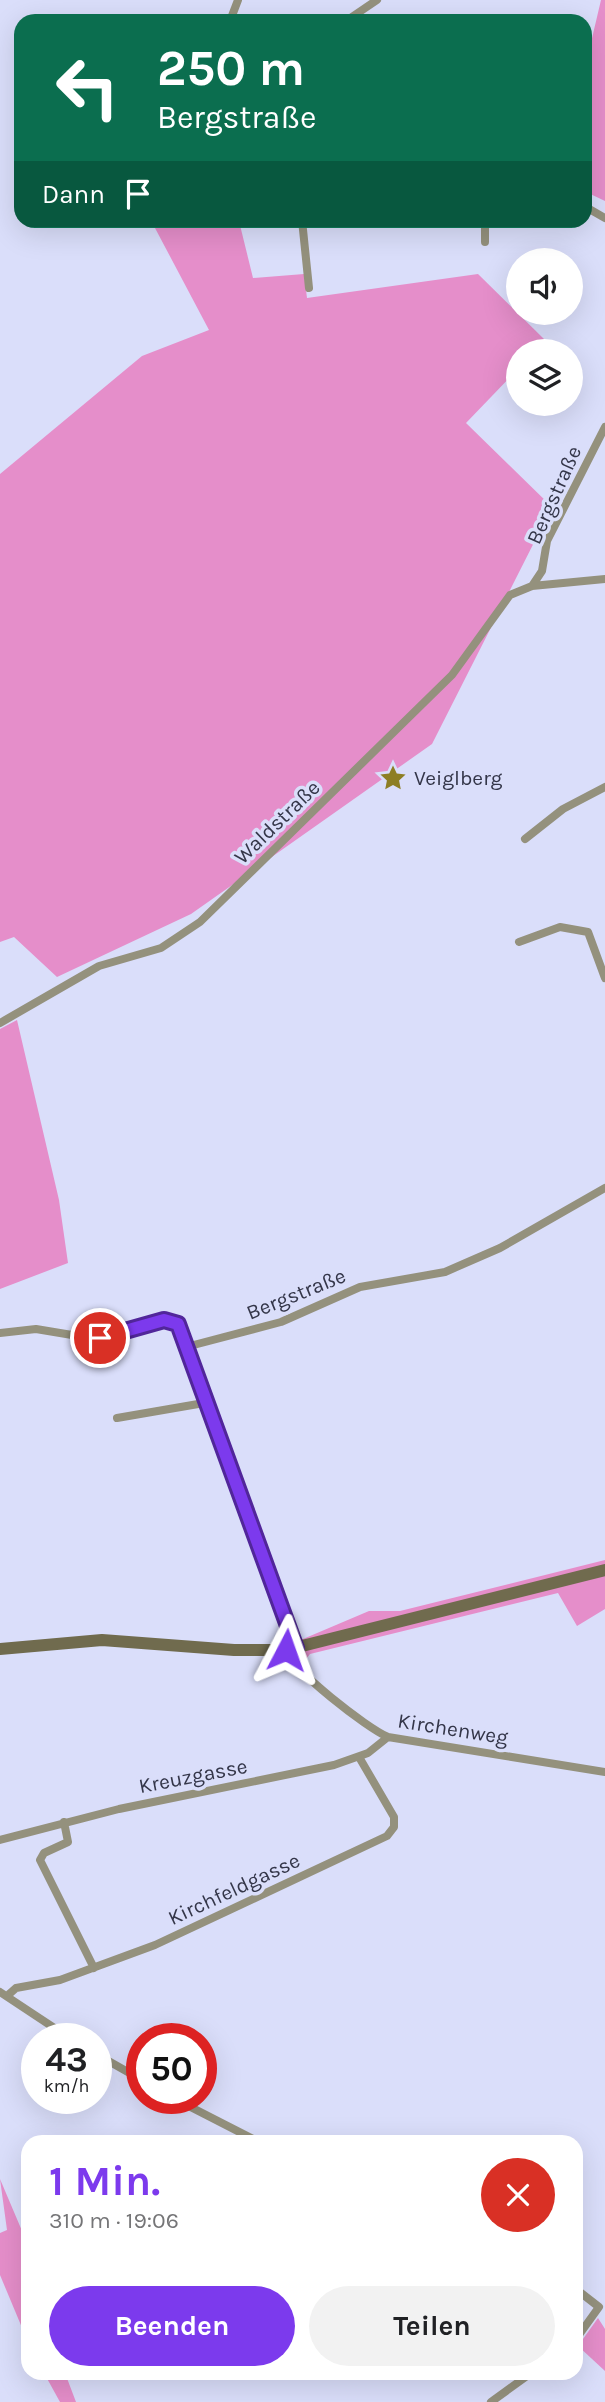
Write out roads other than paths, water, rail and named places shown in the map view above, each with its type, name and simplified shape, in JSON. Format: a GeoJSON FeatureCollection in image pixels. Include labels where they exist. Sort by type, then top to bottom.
{"type":"FeatureCollection","features":[{"type":"Feature","properties":{"kind":"main road"},"geometry":{"type":"LineString","coordinates":[[0,1649],[102,1640],[234,1650],[291,1649],[605,1570]]}},
{"type":"Feature","properties":{"kind":"street"},"geometry":{"type":"LineString","coordinates":[[356,14],[377,0]]}},
{"type":"Feature","properties":{"kind":"street"},"geometry":{"type":"LineString","coordinates":[[303,228],[309,288]]}},
{"type":"Feature","properties":{"kind":"street"},"geometry":{"type":"LineString","coordinates":[[485,228],[485,243]]}},
{"type":"Feature","properties":{"kind":"street","name":"Bergstraße"},"geometry":{"type":"LineString","coordinates":[[532,586],[542,571],[547,541],[605,427]]}},
{"type":"Feature","properties":{"kind":"street"},"geometry":{"type":"LineString","coordinates":[[532,586],[605,579]]}},
{"type":"Feature","properties":{"kind":"street","name":"Waldstraße"},"geometry":{"type":"LineString","coordinates":[[0,1023],[99,966],[161,947],[200,922],[453,675],[510,595],[532,586]]}},
{"type":"Feature","properties":{"kind":"street"},"geometry":{"type":"LineString","coordinates":[[525,839],[564,809],[605,788]]}},
{"type":"Feature","properties":{"kind":"street"},"geometry":{"type":"LineString","coordinates":[[519,942],[560,927],[588,932],[605,978]]}},
{"type":"Feature","properties":{"kind":"street","name":"Bergstraße"},"geometry":{"type":"LineString","coordinates":[[186,1347],[281,1322],[360,1287],[445,1272],[500,1248],[605,1188]]}},
{"type":"Feature","properties":{"kind":"street"},"geometry":{"type":"LineString","coordinates":[[0,1333],[31,1329],[96,1339],[169,1320],[178,1324],[291,1649]]}},
{"type":"Feature","properties":{"kind":"street"},"geometry":{"type":"LineString","coordinates":[[117,1418],[204,1403]]}},
{"type":"Feature","properties":{"kind":"street","name":"Kirchenweg"},"geometry":{"type":"LineString","coordinates":[[291,1649],[294,1664],[366,1724],[387,1737],[605,1772]]}},
{"type":"Feature","properties":{"kind":"street","name":"Kreuzgasse"},"geometry":{"type":"LineString","coordinates":[[0,1840],[64,1822],[315,1770],[359,1757],[379,1746],[387,1737]]}},
{"type":"Feature","properties":{"kind":"street","name":"Kirchfeldgasse"},"geometry":{"type":"LineString","coordinates":[[3,1994],[16,1988],[55,1981],[155,1945],[387,1836],[394,1827],[394,1817],[359,1757]]}},
{"type":"Feature","properties":{"kind":"street"},"geometry":{"type":"LineString","coordinates":[[64,1822],[68,1842],[44,1853],[40,1860],[94,1968]]}},
{"type":"Feature","properties":{"kind":"street"},"geometry":{"type":"LineString","coordinates":[[3,1994],[47,2023]]}},
{"type":"Feature","properties":{"kind":"street"},"geometry":{"type":"LineString","coordinates":[[204,2114],[245,2135]]}},
{"type":"Feature","properties":{"kind":"street"},"geometry":{"type":"LineString","coordinates":[[583,2294],[599,2307],[583,2329]]}},
{"type":"Feature","properties":{"kind":"street"},"geometry":{"type":"LineString","coordinates":[[491,2402],[521,2380]]}},
{"type":"Feature","properties":{"kind":"place","name":"Veiglberg"},"geometry":{"type":"Point","coordinates":[393,778]}}]}
